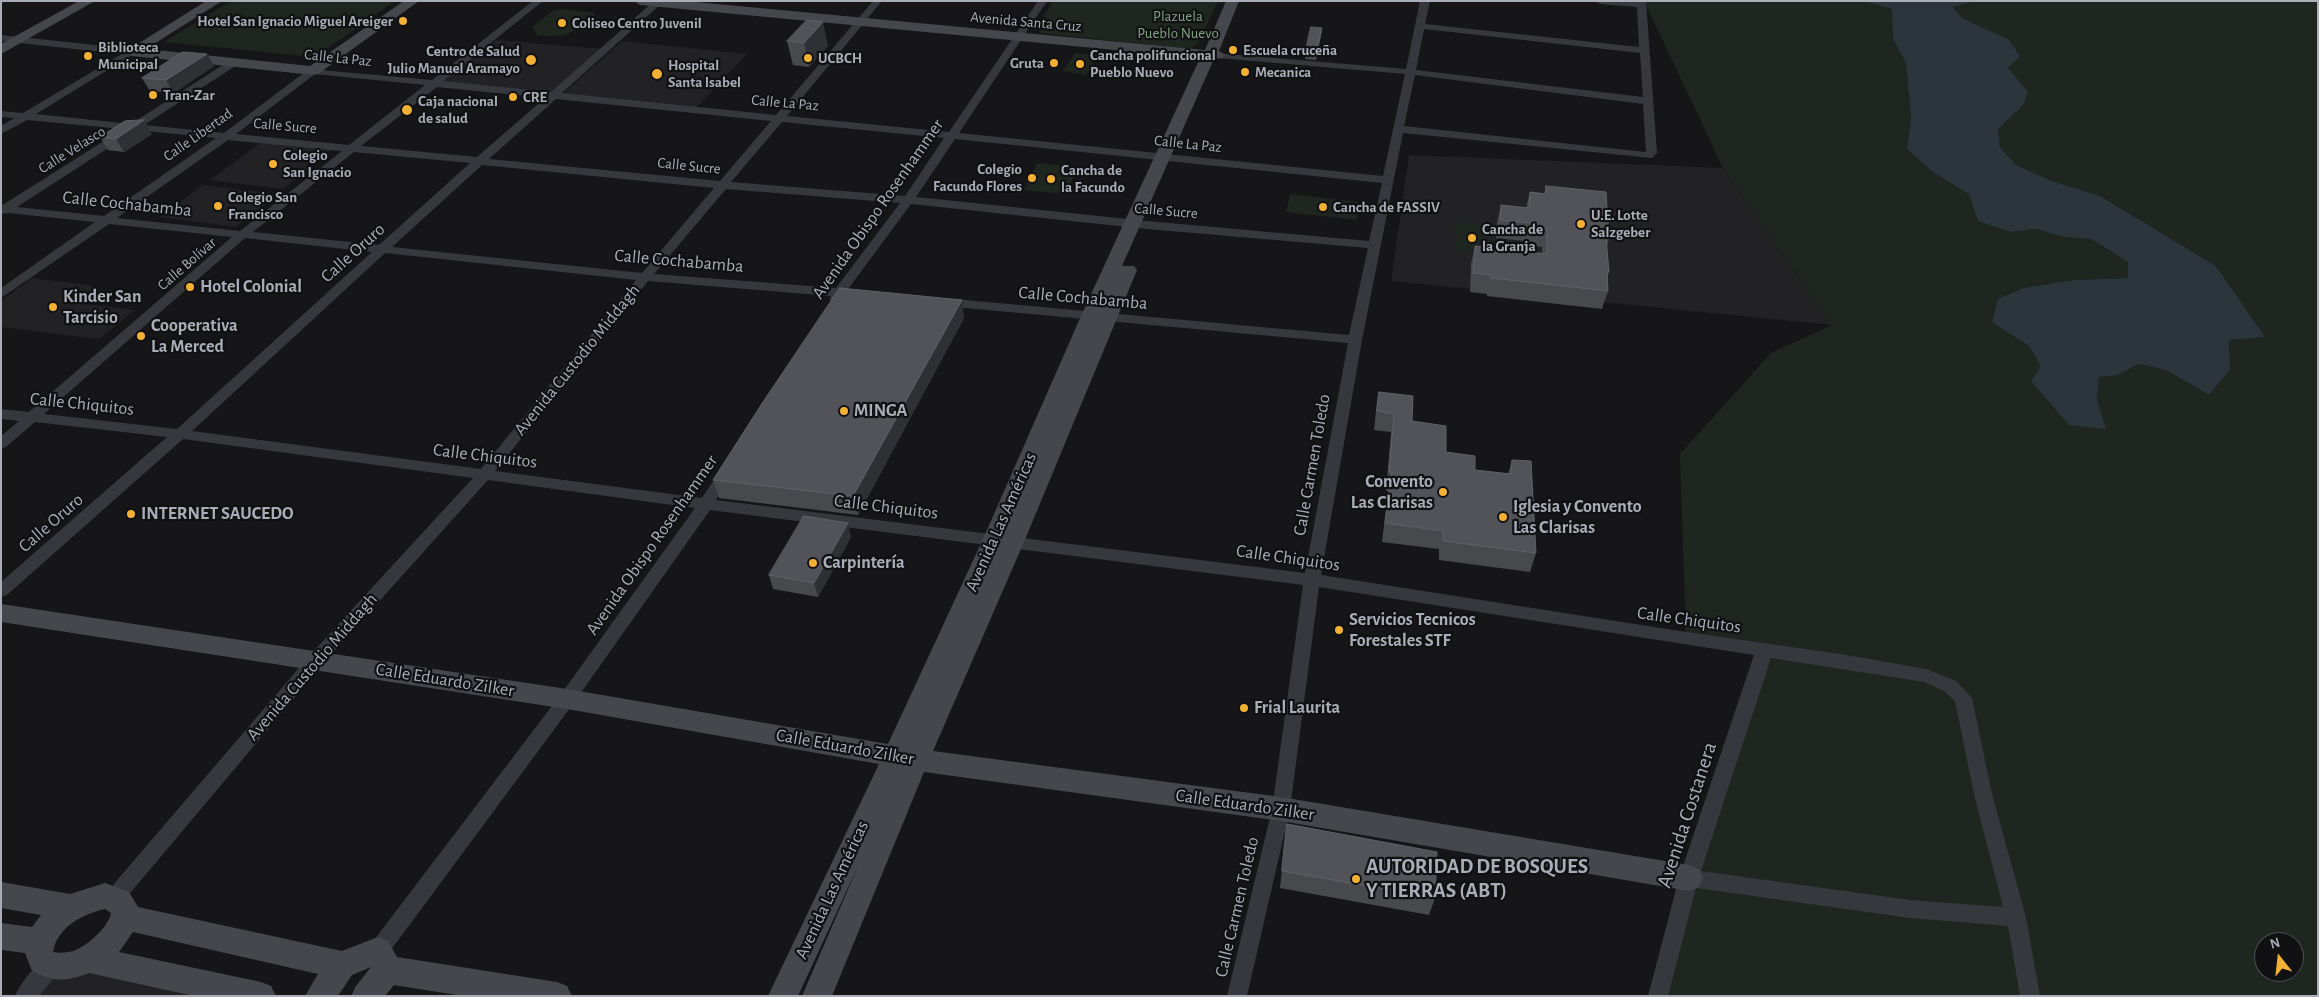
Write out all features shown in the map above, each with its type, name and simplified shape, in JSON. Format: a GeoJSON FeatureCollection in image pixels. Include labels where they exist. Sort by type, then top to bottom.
{"type":"FeatureCollection","features":[{"type":"Feature","properties":{"kind":"main road"},"geometry":{"type":"LineString","coordinates":[[1,50],[89,1]]}},
{"type":"Feature","properties":{"kind":"main road"},"geometry":{"type":"LineString","coordinates":[[132,52],[216,1]]}},
{"type":"Feature","properties":{"kind":"main road","name":"Calle Libertad"},"geometry":{"type":"LineString","coordinates":[[313,71],[413,1]]}},
{"type":"Feature","properties":{"kind":"main road","name":"Avenida Santa Cruz"},"geometry":{"type":"LineString","coordinates":[[640,1],[1021,38],[1214,52]]}},
{"type":"Feature","properties":{"kind":"main road","name":"Avenida Las Américas"},"geometry":{"type":"LineString","coordinates":[[783,996],[906,757],[1141,224],[1214,52],[1233,1]]}},
{"type":"Feature","properties":{"kind":"main road","name":"Calle La Paz"},"geometry":{"type":"LineString","coordinates":[[132,52],[313,71]]}},
{"type":"Feature","properties":{"kind":"main road","name":"Calle Eduardo Zilker"},"geometry":{"type":"LineString","coordinates":[[1,613],[567,698],[906,757],[1282,809],[1689,878]]}},
{"type":"Feature","properties":{"kind":"main road","name":"Avenida Las Américas"},"geometry":{"type":"LineString","coordinates":[[817,996],[906,757]]}},
{"type":"Feature","properties":{"kind":"main road"},"geometry":{"type":"LineString","coordinates":[[1,895],[70,906]]}},
{"type":"Feature","properties":{"kind":"main road"},"geometry":{"type":"LineString","coordinates":[[45,954],[50,923],[70,906],[94,897],[120,908],[342,965],[383,960],[557,996]]}},
{"type":"Feature","properties":{"kind":"main road"},"geometry":{"type":"LineString","coordinates":[[1,936],[45,954],[68,966],[89,959],[113,940],[121,928],[120,908]]}},
{"type":"Feature","properties":{"kind":"main road"},"geometry":{"type":"LineString","coordinates":[[89,959],[261,996]]}},
{"type":"Feature","properties":{"kind":"main road"},"geometry":{"type":"LineString","coordinates":[[366,996],[383,960]]}},
{"type":"Feature","properties":{"kind":"main road"},"geometry":{"type":"LineString","coordinates":[[320,996],[342,965]]}},
{"type":"Feature","properties":{"kind":"street","name":"Calle Bolívar"},"geometry":{"type":"LineString","coordinates":[[1,444],[244,234],[431,84],[539,1]]}},
{"type":"Feature","properties":{"kind":"street","name":"Avenida Custodio Middagh"},"geometry":{"type":"LineString","coordinates":[[120,908],[316,660],[484,474],[645,277],[781,119],[878,1]]}},
{"type":"Feature","properties":{"kind":"street","name":"Avenida Obispo Rosenhammer"},"geometry":{"type":"LineString","coordinates":[[830,308],[1021,38],[1043,1]]}},
{"type":"Feature","properties":{"kind":"street","name":"Calle Carmen Toledo"},"geometry":{"type":"LineString","coordinates":[[1237,996],[1282,809],[1312,580],[1373,244],[1425,1]]}},
{"type":"Feature","properties":{"kind":"street"},"geometry":{"type":"LineString","coordinates":[[1398,129],[1641,157],[1652,153],[1642,3],[1600,1]]}},
{"type":"Feature","properties":{"kind":"street","name":"Calle Oruro"},"geometry":{"type":"LineString","coordinates":[[1,591],[180,434],[552,96],[659,2]]}},
{"type":"Feature","properties":{"kind":"street"},"geometry":{"type":"LineString","coordinates":[[1420,26],[1645,51]]}},
{"type":"Feature","properties":{"kind":"street","name":"Calle La Paz"},"geometry":{"type":"LineString","coordinates":[[1,38],[132,52]]}},
{"type":"Feature","properties":{"kind":"street"},"geometry":{"type":"LineString","coordinates":[[1,131],[132,52]]}},
{"type":"Feature","properties":{"kind":"street","name":"Avenida Santa Cruz"},"geometry":{"type":"LineString","coordinates":[[1214,52],[1411,72],[1648,101]]}},
{"type":"Feature","properties":{"kind":"street","name":"Calle Velasco"},"geometry":{"type":"LineString","coordinates":[[3,211],[233,63]]}},
{"type":"Feature","properties":{"kind":"street","name":"Calle La Paz"},"geometry":{"type":"LineString","coordinates":[[313,71],[781,119],[953,134],[1387,180]]}},
{"type":"Feature","properties":{"kind":"street","name":"Calle Libertad"},"geometry":{"type":"LineString","coordinates":[[1,294],[226,136],[313,71]]}},
{"type":"Feature","properties":{"kind":"street","name":"Calle Sucre"},"geometry":{"type":"LineString","coordinates":[[1,114],[480,161],[908,200],[1141,224],[1373,244]]}},
{"type":"Feature","properties":{"kind":"street","name":"Calle Cochabamba"},"geometry":{"type":"LineString","coordinates":[[3,211],[244,234],[645,277],[869,295]]}},
{"type":"Feature","properties":{"kind":"street","name":"Calle Cochabamba"},"geometry":{"type":"LineString","coordinates":[[927,300],[1355,340]]}},
{"type":"Feature","properties":{"kind":"street","name":"Calle Chiquitos"},"geometry":{"type":"LineString","coordinates":[[1,414],[180,434],[706,504],[1312,580],[1686,639],[1765,649],[1926,676],[1950,686],[1963,698],[1983,794],[2016,918],[2030,996]]}},
{"type":"Feature","properties":{"kind":"street","name":"Avenida Obispo Rosenhammer"},"geometry":{"type":"LineString","coordinates":[[383,960],[706,504],[732,463]]}},
{"type":"Feature","properties":{"kind":"street","name":"Avenida Costanera"},"geometry":{"type":"LineString","coordinates":[[1658,996],[1689,878],[1765,649]]}},
{"type":"Feature","properties":{"kind":"street"},"geometry":{"type":"LineString","coordinates":[[1689,878],[1910,910],[2016,918]]}},
{"type":"Feature","properties":{"kind":"street"},"geometry":{"type":"LineString","coordinates":[[25,996],[45,954]]}},
{"type":"Feature","properties":{"kind":"shaded area"},"geometry":{"type":"Polygon","coordinates":[[[1863,1],[1974,1],[1953,7],[1962,18],[2008,39],[2020,56],[2008,68],[2028,92],[2023,105],[1998,129],[2000,147],[2016,165],[2052,181],[2100,196],[2216,266],[2265,337],[2229,340],[2230,370],[2209,395],[2166,370],[2139,364],[2117,375],[2099,377],[2097,399],[2106,429],[2069,425],[2031,381],[2041,366],[2029,346],[1992,322],[1998,299],[2023,288],[2074,280],[2128,278],[2128,262],[2091,239],[2064,237],[2036,229],[2011,232],[1978,221],[1969,194],[1934,173],[1907,149],[1911,118],[1906,63],[1893,39],[1892,9],[1863,1]]]}},
{"type":"Feature","properties":{"kind":"shaded area","name":"Centro de Salud Julio Manuel Aramayo"},"geometry":{"type":"Polygon","coordinates":[[[496,40],[606,49],[556,93],[436,83],[496,40]]]}},
{"type":"Feature","properties":{"kind":"shaded area","name":"Hospital Santa Isabel"},"geometry":{"type":"Polygon","coordinates":[[[622,41],[747,54],[696,108],[563,94],[622,41]]]}},
{"type":"Feature","properties":{"kind":"shaded area","name":"Colegio San Ignacio"},"geometry":{"type":"Polygon","coordinates":[[[263,141],[334,148],[283,189],[210,180],[263,141]]]}},
{"type":"Feature","properties":{"kind":"shaded area","name":"U.E. Lotte Salzgeber"},"geometry":{"type":"Polygon","coordinates":[[[1409,155],[1723,168],[1832,325],[1391,281],[1409,155]]]}},
{"type":"Feature","properties":{"kind":"shaded area","name":"Colegio San Francisco"},"geometry":{"type":"Polygon","coordinates":[[[203,185],[278,194],[236,227],[160,217],[203,185]]]}},
{"type":"Feature","properties":{"kind":"shaded area","name":"Kinder San Tarcisio"},"geometry":{"type":"Polygon","coordinates":[[[32,278],[96,286],[75,303],[135,310],[99,339],[1,327],[1,301],[32,278]]]}},
{"type":"Feature","properties":{"kind":"shaded area"},"geometry":{"type":"Polygon","coordinates":[[[51,966],[261,996],[25,996],[51,966]]]}},
{"type":"Feature","properties":{"kind":"green space"},"geometry":{"type":"Polygon","coordinates":[[[231,1],[395,1],[315,57],[164,42],[231,1]]]}},
{"type":"Feature","properties":{"kind":"green space","name":"Plazuela Pueblo Nuevo"},"geometry":{"type":"Polygon","coordinates":[[[1053,1],[1218,1],[1198,44],[1190,49],[1040,33],[1037,26],[1053,1]]]}},
{"type":"Feature","properties":{"kind":"green space"},"geometry":{"type":"Polygon","coordinates":[[[1644,1],[1863,1],[1892,9],[1893,39],[1906,63],[1911,118],[1907,149],[1934,173],[1969,194],[2011,232],[2036,229],[2064,237],[2091,239],[2128,262],[2128,278],[2074,280],[2023,288],[1998,299],[1992,322],[2029,346],[2042,366],[2105,429],[2097,399],[2099,376],[2117,375],[2139,364],[2166,370],[2209,395],[2230,370],[2229,340],[2264,337],[2216,266],[2100,196],[2052,181],[2016,165],[2000,147],[1998,129],[2023,105],[2008,67],[2008,39],[1961,18],[1953,7],[1974,1],[2318,1],[2318,996],[1658,996],[1765,650],[1686,639],[1680,454],[1771,353],[1832,325],[1723,168],[1644,1]]]}},
{"type":"Feature","properties":{"kind":"green space","name":"Coliseo Centro Juvenil"},"geometry":{"type":"Polygon","coordinates":[[[562,9],[595,13],[594,18],[567,34],[554,36],[535,35],[537,33],[532,27],[553,11],[562,9]]]}},
{"type":"Feature","properties":{"kind":"green space","name":"Cancha polifuncional Pueblo Nuevo"},"geometry":{"type":"Polygon","coordinates":[[[1075,53],[1097,56],[1086,75],[1063,71],[1075,53]]]}},
{"type":"Feature","properties":{"kind":"green space","name":"Cancha de la Facundo"},"geometry":{"type":"Polygon","coordinates":[[[1037,163],[1078,167],[1066,194],[1024,190],[1037,163]]]}},
{"type":"Feature","properties":{"kind":"green space","name":"Cancha de FASSIV"},"geometry":{"type":"Polygon","coordinates":[[[1290,194],[1359,202],[1357,220],[1286,212],[1290,194]]]}},
{"type":"Feature","properties":{"kind":"green space","name":"Cancha de la Granja"},"geometry":{"type":"Polygon","coordinates":[[[1454,222],[1489,225],[1491,253],[1455,251],[1454,222]]]}},
{"type":"Feature","properties":{"kind":"building"},"geometry":{"type":"Polygon","coordinates":[[[807,20],[823,22],[804,43],[787,41],[807,20]]]}},
{"type":"Feature","properties":{"kind":"building"},"geometry":{"type":"Polygon","coordinates":[[[1311,27],[1322,28],[1317,51],[1306,50],[1311,27]]]}},
{"type":"Feature","properties":{"kind":"building"},"geometry":{"type":"Polygon","coordinates":[[[183,52],[207,54],[166,80],[142,78],[183,52]]]}},
{"type":"Feature","properties":{"kind":"building"},"geometry":{"type":"Polygon","coordinates":[[[144,120],[116,139],[100,137],[125,121],[144,120]]]}},
{"type":"Feature","properties":{"kind":"building"},"geometry":{"type":"Polygon","coordinates":[[[1546,186],[1606,192],[1609,238],[1606,238],[1609,272],[1607,272],[1608,291],[1491,278],[1491,275],[1473,273],[1475,246],[1547,254],[1547,229],[1538,228],[1538,224],[1500,220],[1501,205],[1529,208],[1530,192],[1546,194],[1546,186]]]}},
{"type":"Feature","properties":{"kind":"building","name":"MINGA"},"geometry":{"type":"Polygon","coordinates":[[[840,288],[962,300],[853,496],[713,480],[763,402],[840,288]]]}},
{"type":"Feature","properties":{"kind":"building","name":"Convento Las Clarisas"},"geometry":{"type":"Polygon","coordinates":[[[1379,392],[1413,396],[1412,421],[1446,426],[1446,452],[1475,456],[1475,470],[1511,474],[1512,460],[1531,461],[1536,553],[1443,541],[1443,531],[1385,523],[1392,472],[1389,472],[1394,414],[1377,411],[1379,392]]]}},
{"type":"Feature","properties":{"kind":"building"},"geometry":{"type":"Polygon","coordinates":[[[804,516],[848,523],[814,583],[769,575],[804,516]]]}},
{"type":"Feature","properties":{"kind":"building"},"geometry":{"type":"Polygon","coordinates":[[[1287,824],[1437,852],[1435,898],[1282,871],[1287,824]]]}},
{"type":"Feature","properties":{"kind":"place","name":"Hotel San Ignacio Miguel Areiger"},"geometry":{"type":"Point","coordinates":[403,21]}},
{"type":"Feature","properties":{"kind":"place","name":"Coliseo Centro Juvenil"},"geometry":{"type":"Point","coordinates":[562,23]}},
{"type":"Feature","properties":{"kind":"place","name":"Escuela cruceña"},"geometry":{"type":"Point","coordinates":[1233,50]}},
{"type":"Feature","properties":{"kind":"place","name":"Biblioteca Municipal"},"geometry":{"type":"Point","coordinates":[88,56]}},
{"type":"Feature","properties":{"kind":"place","name":"UCBCH"},"geometry":{"type":"Point","coordinates":[808,58]}},
{"type":"Feature","properties":{"kind":"place","name":"Centro de Salud Julio Manuel Aramayo"},"geometry":{"type":"Point","coordinates":[531,60]}},
{"type":"Feature","properties":{"kind":"place","name":"Gruta"},"geometry":{"type":"Point","coordinates":[1054,63]}},
{"type":"Feature","properties":{"kind":"place","name":"Cancha polifuncional Pueblo Nuevo"},"geometry":{"type":"Point","coordinates":[1080,64]}},
{"type":"Feature","properties":{"kind":"place","name":"Mecanica"},"geometry":{"type":"Point","coordinates":[1245,72]}},
{"type":"Feature","properties":{"kind":"place","name":"Hospital Santa Isabel"},"geometry":{"type":"Point","coordinates":[657,74]}},
{"type":"Feature","properties":{"kind":"place","name":"Tran-Zar"},"geometry":{"type":"Point","coordinates":[153,95]}},
{"type":"Feature","properties":{"kind":"place","name":"CRE"},"geometry":{"type":"Point","coordinates":[513,97]}},
{"type":"Feature","properties":{"kind":"place","name":"Caja nacional de salud"},"geometry":{"type":"Point","coordinates":[407,110]}},
{"type":"Feature","properties":{"kind":"place","name":"Colegio San Ignacio"},"geometry":{"type":"Point","coordinates":[273,164]}},
{"type":"Feature","properties":{"kind":"place","name":"Colegio Facundo Flores"},"geometry":{"type":"Point","coordinates":[1032,178]}},
{"type":"Feature","properties":{"kind":"place","name":"Cancha de la Facundo"},"geometry":{"type":"Point","coordinates":[1051,179]}},
{"type":"Feature","properties":{"kind":"place","name":"Colegio San Francisco"},"geometry":{"type":"Point","coordinates":[218,206]}},
{"type":"Feature","properties":{"kind":"place","name":"Cancha de FASSIV"},"geometry":{"type":"Point","coordinates":[1323,207]}},
{"type":"Feature","properties":{"kind":"place","name":"U.E. Lotte Salzgeber"},"geometry":{"type":"Point","coordinates":[1581,224]}},
{"type":"Feature","properties":{"kind":"place","name":"Cancha de la Granja"},"geometry":{"type":"Point","coordinates":[1472,238]}},
{"type":"Feature","properties":{"kind":"place","name":"Hotel Colonial"},"geometry":{"type":"Point","coordinates":[190,287]}},
{"type":"Feature","properties":{"kind":"place","name":"Kinder San Tarcisio"},"geometry":{"type":"Point","coordinates":[53,307]}},
{"type":"Feature","properties":{"kind":"place","name":"Cooperativa La Merced"},"geometry":{"type":"Point","coordinates":[141,336]}},
{"type":"Feature","properties":{"kind":"place","name":"MINGA"},"geometry":{"type":"Point","coordinates":[844,411]}},
{"type":"Feature","properties":{"kind":"place","name":"Convento Las Clarisas"},"geometry":{"type":"Point","coordinates":[1443,492]}},
{"type":"Feature","properties":{"kind":"place","name":"INTERNET SAUCEDO"},"geometry":{"type":"Point","coordinates":[131,514]}},
{"type":"Feature","properties":{"kind":"place","name":"Iglesia y Convento Las Clarisas"},"geometry":{"type":"Point","coordinates":[1503,517]}},
{"type":"Feature","properties":{"kind":"place","name":"Carpintería"},"geometry":{"type":"Point","coordinates":[813,563]}},
{"type":"Feature","properties":{"kind":"place","name":"Servicios Tecnicos Forestales STF"},"geometry":{"type":"Point","coordinates":[1339,630]}},
{"type":"Feature","properties":{"kind":"place","name":"Frial Laurita"},"geometry":{"type":"Point","coordinates":[1244,708]}},
{"type":"Feature","properties":{"kind":"place","name":"AUTORIDAD DE BOSQUES Y TIERRAS (ABT)"},"geometry":{"type":"Point","coordinates":[1356,879]}}]}
